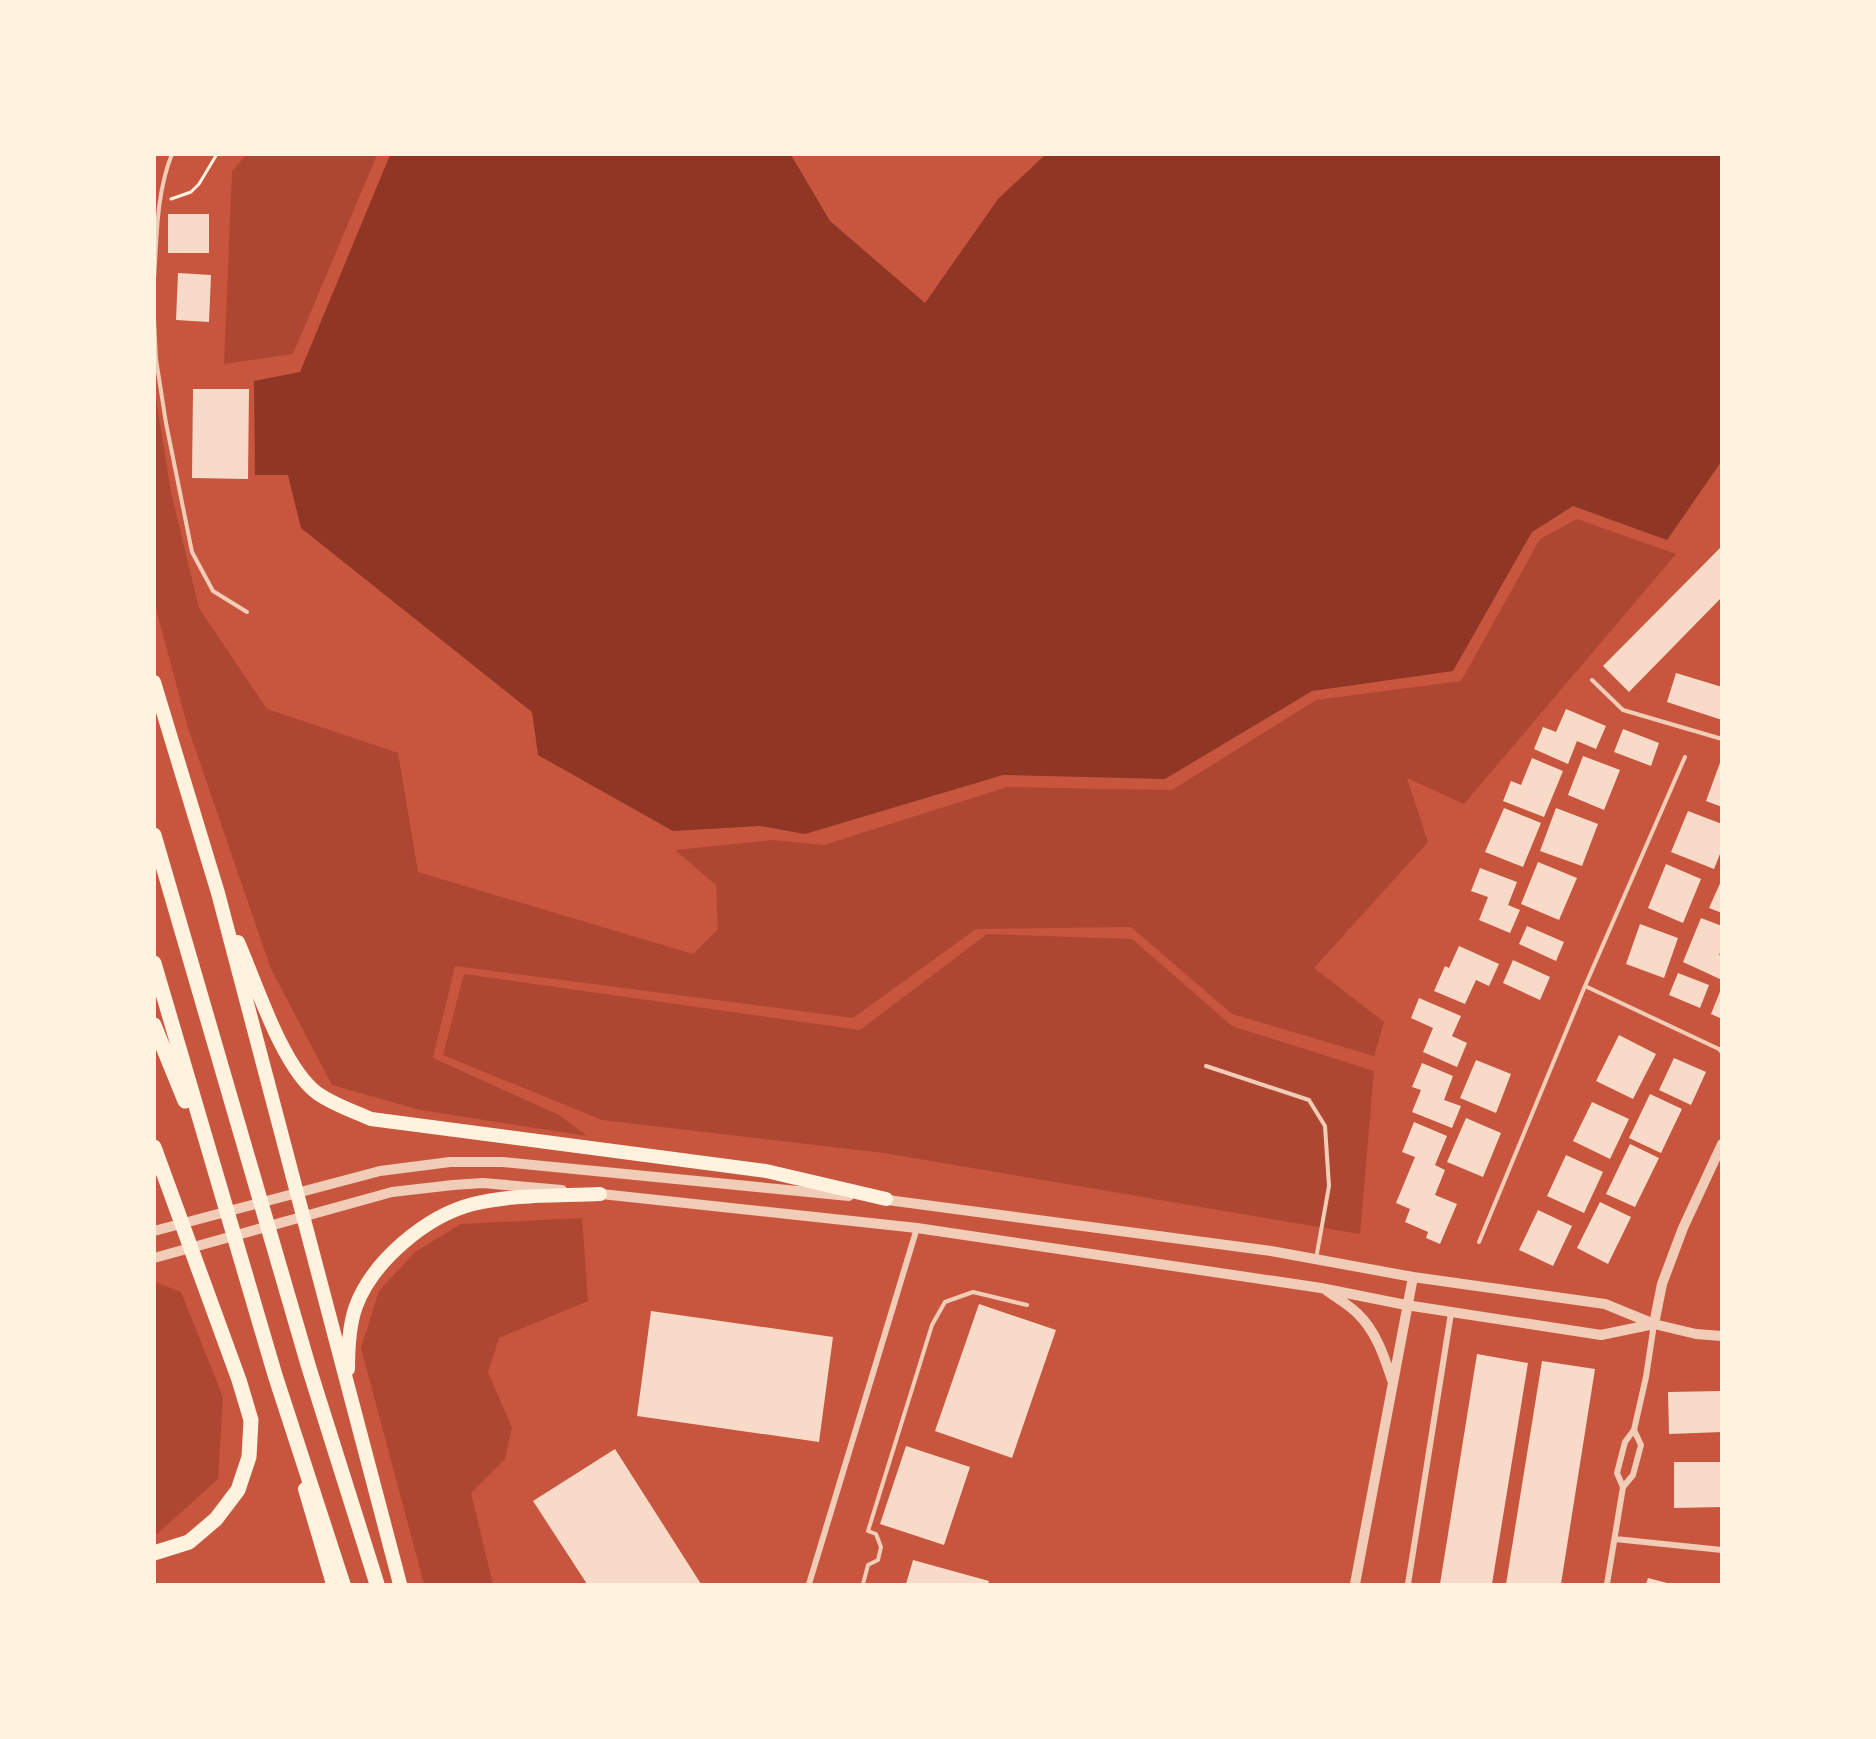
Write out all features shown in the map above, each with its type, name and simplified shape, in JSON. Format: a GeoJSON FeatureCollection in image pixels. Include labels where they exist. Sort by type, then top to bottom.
{"type":"FeatureCollection","features":[{"type":"Feature","properties":{"kind":"highway"},"geometry":{"type":"LineString","coordinates":[[154,682],[218,893],[399,1584]]}},
{"type":"Feature","properties":{"kind":"highway"},"geometry":{"type":"LineString","coordinates":[[154,835],[309,1368],[377,1584]]}},
{"type":"Feature","properties":{"kind":"highway"},"geometry":{"type":"LineString","coordinates":[[218,893],[280,1041],[293,1066],[315,1092],[336,1105],[372,1119],[766,1171],[886,1199]]}},
{"type":"Feature","properties":{"kind":"highway"},"geometry":{"type":"LineString","coordinates":[[154,963],[275,1375],[343,1584]]}},
{"type":"Feature","properties":{"kind":"highway"},"geometry":{"type":"LineString","coordinates":[[154,987],[333,1584]]}},
{"type":"Feature","properties":{"kind":"highway"},"geometry":{"type":"LineString","coordinates":[[154,1025],[182,1091],[210,1169]]}},
{"type":"Feature","properties":{"kind":"highway"},"geometry":{"type":"LineString","coordinates":[[154,1147],[240,1380],[251,1420],[249,1457],[238,1490],[216,1519],[189,1542],[154,1553]]}},
{"type":"Feature","properties":{"kind":"highway"},"geometry":{"type":"LineString","coordinates":[[348,1386],[350,1333],[356,1307],[367,1284],[400,1244],[447,1214],[471,1204],[506,1198],[600,1194]]}},
{"type":"Feature","properties":{"kind":"street"},"geometry":{"type":"LineString","coordinates":[[1623,1487],[1617,1473],[1625,1442],[1634,1430],[1666,1273],[1683,1228],[1722,1144]]}},
{"type":"Feature","properties":{"kind":"street"},"geometry":{"type":"LineString","coordinates":[[154,1231],[380,1171],[450,1162],[503,1162],[886,1199],[1271,1251],[1413,1277],[1605,1304],[1654,1324],[1696,1334],[1722,1336]]}},
{"type":"Feature","properties":{"kind":"street"},"geometry":{"type":"LineString","coordinates":[[154,1258],[392,1192],[483,1184],[600,1194],[917,1228],[1322,1288],[1451,1313],[1601,1335],[1654,1324]]}},
{"type":"Feature","properties":{"kind":"street"},"geometry":{"type":"LineString","coordinates":[[809,1584],[917,1228]]}},
{"type":"Feature","properties":{"kind":"street"},"geometry":{"type":"LineString","coordinates":[[1354,1584],[1413,1277]]}},
{"type":"Feature","properties":{"kind":"street"},"geometry":{"type":"LineString","coordinates":[[1322,1288],[1356,1312],[1367,1324],[1377,1340],[1392,1380]]}},
{"type":"Feature","properties":{"kind":"street"},"geometry":{"type":"LineString","coordinates":[[1408,1584],[1451,1313]]}},
{"type":"Feature","properties":{"kind":"street"},"geometry":{"type":"LineString","coordinates":[[1608,1584],[1623,1487],[1633,1475],[1641,1445],[1634,1430]]}},
{"type":"Feature","properties":{"kind":"street"},"geometry":{"type":"LineString","coordinates":[[1615,1539],[1722,1550]]}},
{"type":"Feature","properties":{"kind":"lane"},"geometry":{"type":"LineString","coordinates":[[154,279],[158,209],[171,154]]}},
{"type":"Feature","properties":{"kind":"lane"},"geometry":{"type":"LineString","coordinates":[[154,319],[156,360],[166,423],[192,552],[213,591],[247,612]]}},
{"type":"Feature","properties":{"kind":"lane"},"geometry":{"type":"LineString","coordinates":[[1592,680],[1623,710],[1722,739]]}},
{"type":"Feature","properties":{"kind":"lane"},"geometry":{"type":"LineString","coordinates":[[1479,1242],[1585,986],[1685,757]]}},
{"type":"Feature","properties":{"kind":"lane"},"geometry":{"type":"LineString","coordinates":[[1585,986],[1721,1051]]}},
{"type":"Feature","properties":{"kind":"lane"},"geometry":{"type":"LineString","coordinates":[[1206,1066],[1309,1100],[1325,1126],[1329,1186],[1316,1259]]}},
{"type":"Feature","properties":{"kind":"lane"},"geometry":{"type":"LineString","coordinates":[[863,1584],[868,1565],[878,1560],[881,1547],[876,1534],[868,1531],[932,1325],[945,1302],[973,1292],[1028,1305]]}},
{"type":"Feature","properties":{"kind":"path"},"geometry":{"type":"LineString","coordinates":[[158,209],[174,197],[191,192],[199,184],[216,154]]}},
{"type":"Feature","properties":{"kind":"shaded area"},"geometry":{"type":"Polygon","coordinates":[[[246,155],[377,155],[293,354],[224,364],[232,171],[246,155]]]}},
{"type":"Feature","properties":{"kind":"shaded area"},"geometry":{"type":"Polygon","coordinates":[[[390,155],[791,155],[830,221],[925,303],[998,199],[1045,155],[1721,155],[1721,462],[1667,540],[1573,506],[1532,532],[1453,671],[1312,691],[1165,779],[1003,775],[805,834],[760,826],[673,831],[538,755],[532,712],[301,528],[288,475],[255,475],[254,381],[300,372],[390,155]]]}},
{"type":"Feature","properties":{"kind":"shaded area"},"geometry":{"type":"Polygon","coordinates":[[[154,387],[171,492],[199,608],[267,709],[398,753],[418,872],[693,954],[718,929],[716,885],[675,850],[773,840],[824,845],[1007,787],[1172,790],[1316,700],[1461,681],[1540,539],[1577,519],[1676,554],[1464,804],[1407,778],[1428,842],[1314,968],[1384,1022],[1374,1056],[1232,1014],[1131,927],[976,929],[853,1018],[455,966],[433,1058],[559,1115],[587,1136],[420,1110],[332,1085],[271,969],[188,728],[155,605],[154,387]]]}},
{"type":"Feature","properties":{"kind":"shaded area"},"geometry":{"type":"Polygon","coordinates":[[[987,934],[1132,939],[1232,1026],[1374,1071],[1360,1234],[884,1153],[602,1120],[443,1055],[464,974],[860,1030],[987,934]]]}},
{"type":"Feature","properties":{"kind":"shaded area"},"geometry":{"type":"Polygon","coordinates":[[[582,1218],[588,1301],[499,1338],[488,1372],[512,1428],[505,1459],[471,1493],[493,1584],[424,1584],[361,1348],[379,1291],[415,1252],[461,1224],[582,1218]]]}},
{"type":"Feature","properties":{"kind":"shaded area"},"geometry":{"type":"Polygon","coordinates":[[[155,1282],[181,1292],[223,1397],[218,1479],[157,1534],[154,1533],[155,1282]]]}},
{"type":"Feature","properties":{"kind":"building"},"geometry":{"type":"Polygon","coordinates":[[[168,214],[209,214],[209,253],[168,253],[168,214]]]}},
{"type":"Feature","properties":{"kind":"building"},"geometry":{"type":"Polygon","coordinates":[[[178,273],[211,275],[209,322],[176,320],[178,273]]]}},
{"type":"Feature","properties":{"kind":"building"},"geometry":{"type":"Polygon","coordinates":[[[193,389],[249,389],[248,479],[192,478],[193,389]]]}},
{"type":"Feature","properties":{"kind":"building"},"geometry":{"type":"Polygon","coordinates":[[[1722,546],[1722,597],[1629,692],[1603,666],[1722,546]]]}},
{"type":"Feature","properties":{"kind":"building"},"geometry":{"type":"Polygon","coordinates":[[[1676,673],[1722,687],[1722,720],[1667,702],[1676,673]]]}},
{"type":"Feature","properties":{"kind":"building"},"geometry":{"type":"Polygon","coordinates":[[[1566,709],[1606,726],[1596,749],[1577,741],[1568,764],[1534,749],[1543,727],[1556,732],[1566,709]]]}},
{"type":"Feature","properties":{"kind":"building"},"geometry":{"type":"Polygon","coordinates":[[[1623,729],[1659,743],[1651,766],[1614,752],[1623,729]]]}},
{"type":"Feature","properties":{"kind":"building"},"geometry":{"type":"Polygon","coordinates":[[[1583,756],[1620,770],[1604,810],[1568,795],[1583,756]]]}},
{"type":"Feature","properties":{"kind":"building"},"geometry":{"type":"Polygon","coordinates":[[[1532,758],[1563,771],[1544,817],[1503,801],[1511,781],[1521,785],[1532,758]]]}},
{"type":"Feature","properties":{"kind":"building"},"geometry":{"type":"Polygon","coordinates":[[[1722,760],[1722,807],[1706,801],[1722,760]]]}},
{"type":"Feature","properties":{"kind":"building"},"geometry":{"type":"Polygon","coordinates":[[[1504,808],[1541,823],[1523,867],[1485,852],[1504,808]]]}},
{"type":"Feature","properties":{"kind":"building"},"geometry":{"type":"Polygon","coordinates":[[[1556,808],[1598,824],[1582,866],[1540,851],[1556,808]]]}},
{"type":"Feature","properties":{"kind":"building"},"geometry":{"type":"Polygon","coordinates":[[[1688,811],[1722,824],[1722,849],[1714,869],[1671,852],[1688,811]]]}},
{"type":"Feature","properties":{"kind":"building"},"geometry":{"type":"Polygon","coordinates":[[[1538,862],[1577,878],[1559,920],[1521,904],[1538,862]]]}},
{"type":"Feature","properties":{"kind":"building"},"geometry":{"type":"Polygon","coordinates":[[[1666,864],[1701,879],[1683,923],[1648,908],[1666,864]]]}},
{"type":"Feature","properties":{"kind":"building"},"geometry":{"type":"Polygon","coordinates":[[[1480,868],[1517,882],[1508,905],[1520,910],[1510,933],[1479,920],[1488,897],[1471,891],[1480,868]]]}},
{"type":"Feature","properties":{"kind":"building"},"geometry":{"type":"Polygon","coordinates":[[[1722,879],[1722,913],[1709,908],[1722,879]]]}},
{"type":"Feature","properties":{"kind":"building"},"geometry":{"type":"Polygon","coordinates":[[[1701,918],[1722,926],[1722,949],[1719,955],[1722,956],[1722,980],[1683,962],[1701,918]]]}},
{"type":"Feature","properties":{"kind":"building"},"geometry":{"type":"Polygon","coordinates":[[[1640,924],[1678,938],[1664,978],[1626,964],[1640,924]]]}},
{"type":"Feature","properties":{"kind":"building"},"geometry":{"type":"Polygon","coordinates":[[[1527,926],[1564,942],[1556,961],[1519,944],[1527,926]]]}},
{"type":"Feature","properties":{"kind":"building"},"geometry":{"type":"Polygon","coordinates":[[[1459,946],[1499,964],[1489,986],[1476,980],[1465,1004],[1434,991],[1445,966],[1449,968],[1459,946]]]}},
{"type":"Feature","properties":{"kind":"building"},"geometry":{"type":"Polygon","coordinates":[[[1513,960],[1550,977],[1540,1000],[1503,983],[1513,960]]]}},
{"type":"Feature","properties":{"kind":"building"},"geometry":{"type":"Polygon","coordinates":[[[1678,973],[1709,985],[1700,1008],[1669,995],[1678,973]]]}},
{"type":"Feature","properties":{"kind":"building"},"geometry":{"type":"Polygon","coordinates":[[[1722,989],[1722,1019],[1711,1014],[1722,989]]]}},
{"type":"Feature","properties":{"kind":"building"},"geometry":{"type":"Polygon","coordinates":[[[1419,998],[1461,1016],[1452,1036],[1467,1043],[1457,1067],[1423,1052],[1433,1028],[1411,1018],[1419,998]]]}},
{"type":"Feature","properties":{"kind":"building"},"geometry":{"type":"Polygon","coordinates":[[[1619,1035],[1656,1054],[1633,1099],[1596,1081],[1619,1035]]]}},
{"type":"Feature","properties":{"kind":"building"},"geometry":{"type":"Polygon","coordinates":[[[1674,1058],[1706,1072],[1691,1105],[1659,1090],[1674,1058]]]}},
{"type":"Feature","properties":{"kind":"building"},"geometry":{"type":"Polygon","coordinates":[[[1476,1060],[1511,1074],[1496,1113],[1460,1098],[1476,1060]]]}},
{"type":"Feature","properties":{"kind":"building"},"geometry":{"type":"Polygon","coordinates":[[[1422,1063],[1453,1076],[1444,1100],[1461,1106],[1452,1128],[1412,1112],[1421,1090],[1412,1087],[1422,1063]]]}},
{"type":"Feature","properties":{"kind":"building"},"geometry":{"type":"Polygon","coordinates":[[[1650,1094],[1682,1109],[1661,1153],[1629,1138],[1650,1094]]]}},
{"type":"Feature","properties":{"kind":"building"},"geometry":{"type":"Polygon","coordinates":[[[1592,1102],[1629,1119],[1610,1159],[1573,1141],[1592,1102]]]}},
{"type":"Feature","properties":{"kind":"building"},"geometry":{"type":"Polygon","coordinates":[[[1466,1118],[1501,1133],[1483,1177],[1447,1162],[1466,1118]]]}},
{"type":"Feature","properties":{"kind":"building"},"geometry":{"type":"Polygon","coordinates":[[[1414,1122],[1447,1136],[1435,1165],[1445,1170],[1435,1195],[1457,1204],[1440,1244],[1426,1238],[1428,1232],[1405,1222],[1410,1209],[1396,1203],[1415,1157],[1402,1152],[1414,1122]]]}},
{"type":"Feature","properties":{"kind":"building"},"geometry":{"type":"Polygon","coordinates":[[[1630,1144],[1659,1158],[1635,1207],[1606,1194],[1630,1144]]]}},
{"type":"Feature","properties":{"kind":"building"},"geometry":{"type":"Polygon","coordinates":[[[1566,1155],[1603,1172],[1584,1213],[1547,1196],[1566,1155]]]}},
{"type":"Feature","properties":{"kind":"building"},"geometry":{"type":"Polygon","coordinates":[[[1600,1202],[1631,1217],[1608,1264],[1577,1248],[1600,1202]]]}},
{"type":"Feature","properties":{"kind":"building"},"geometry":{"type":"Polygon","coordinates":[[[1538,1210],[1572,1226],[1553,1266],[1519,1250],[1538,1210]]]}},
{"type":"Feature","properties":{"kind":"building"},"geometry":{"type":"Polygon","coordinates":[[[979,1304],[1056,1330],[1012,1458],[935,1431],[979,1304]]]}},
{"type":"Feature","properties":{"kind":"building"},"geometry":{"type":"Polygon","coordinates":[[[651,1311],[833,1337],[819,1442],[637,1416],[651,1311]]]}},
{"type":"Feature","properties":{"kind":"building"},"geometry":{"type":"Polygon","coordinates":[[[1477,1354],[1528,1363],[1492,1584],[1440,1584],[1477,1354]]]}},
{"type":"Feature","properties":{"kind":"building"},"geometry":{"type":"Polygon","coordinates":[[[1542,1361],[1595,1369],[1561,1584],[1506,1584],[1542,1361]]]}},
{"type":"Feature","properties":{"kind":"building"},"geometry":{"type":"Polygon","coordinates":[[[1722,1391],[1722,1432],[1669,1434],[1668,1392],[1722,1391]]]}},
{"type":"Feature","properties":{"kind":"building"},"geometry":{"type":"Polygon","coordinates":[[[906,1446],[970,1467],[944,1545],[880,1524],[906,1446]]]}},
{"type":"Feature","properties":{"kind":"building"},"geometry":{"type":"Polygon","coordinates":[[[615,1449],[701,1584],[587,1584],[533,1501],[615,1449]]]}},
{"type":"Feature","properties":{"kind":"building"},"geometry":{"type":"Polygon","coordinates":[[[1674,1462],[1722,1462],[1722,1507],[1674,1508],[1674,1462]]]}},
{"type":"Feature","properties":{"kind":"building"},"geometry":{"type":"Polygon","coordinates":[[[913,1560],[989,1581],[988,1584],[906,1584],[913,1560]]]}},
{"type":"Feature","properties":{"kind":"building"},"geometry":{"type":"Polygon","coordinates":[[[1648,1578],[1671,1584],[1646,1584],[1648,1578]]]}}]}
